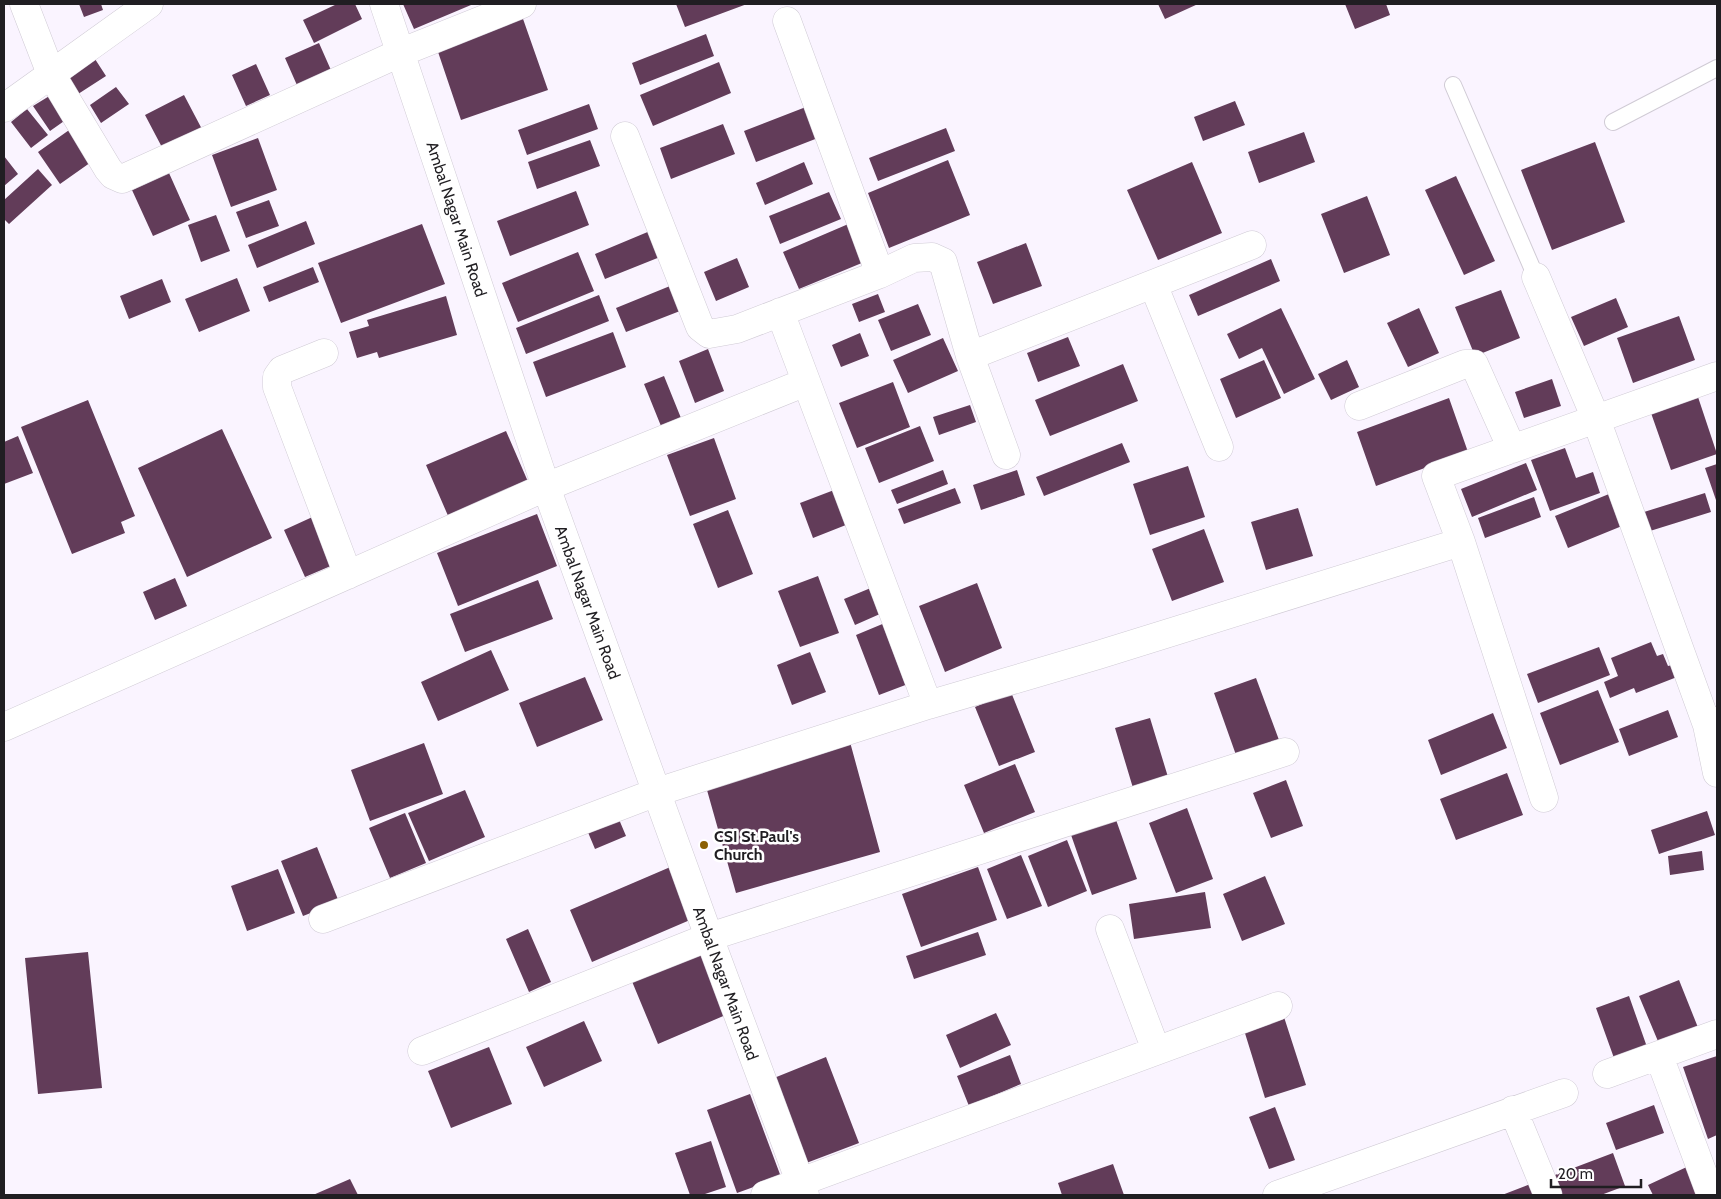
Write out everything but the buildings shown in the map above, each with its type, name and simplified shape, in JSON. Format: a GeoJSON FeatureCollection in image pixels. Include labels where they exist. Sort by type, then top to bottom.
{"type":"FeatureCollection","features":[{"type":"Feature","properties":{"kind":"street"},"geometry":{"type":"LineString","coordinates":[[24,4],[51,74],[108,169],[113,175],[122,178],[402,52],[522,4]]}},
{"type":"Feature","properties":{"kind":"street"},"geometry":{"type":"LineString","coordinates":[[4,108],[149,4]]}},
{"type":"Feature","properties":{"kind":"street","name":"Ambal Nagar Main Road"},"geometry":{"type":"LineString","coordinates":[[384,4],[402,52],[546,486],[658,792],[708,938],[803,1188]]}},
{"type":"Feature","properties":{"kind":"street"},"geometry":{"type":"LineString","coordinates":[[787,21],[880,274]]}},
{"type":"Feature","properties":{"kind":"street"},"geometry":{"type":"LineString","coordinates":[[625,136],[700,327],[709,334],[719,334],[780,312],[880,274],[914,258],[932,257],[944,262],[970,356],[1006,455]]}},
{"type":"Feature","properties":{"kind":"street"},"geometry":{"type":"LineString","coordinates":[[970,356],[1252,245]]}},
{"type":"Feature","properties":{"kind":"street"},"geometry":{"type":"LineString","coordinates":[[1536,277],[1596,419],[1712,723],[1717,773]]}},
{"type":"Feature","properties":{"kind":"street"},"geometry":{"type":"LineString","coordinates":[[1153,284],[1219,446]]}},
{"type":"Feature","properties":{"kind":"street"},"geometry":{"type":"LineString","coordinates":[[780,312],[928,704]]}},
{"type":"Feature","properties":{"kind":"street"},"geometry":{"type":"LineString","coordinates":[[324,353],[282,370],[277,377],[277,387],[348,575]]}},
{"type":"Feature","properties":{"kind":"street"},"geometry":{"type":"LineString","coordinates":[[1359,406],[1464,364],[1474,364],[1512,449]]}},
{"type":"Feature","properties":{"kind":"street"},"geometry":{"type":"LineString","coordinates":[[1544,798],[1461,542],[1436,476],[1717,376]]}},
{"type":"Feature","properties":{"kind":"street"},"geometry":{"type":"LineString","coordinates":[[4,727],[546,486],[806,382]]}},
{"type":"Feature","properties":{"kind":"street"},"geometry":{"type":"LineString","coordinates":[[324,919],[658,792],[928,704],[1098,655],[1461,542]]}},
{"type":"Feature","properties":{"kind":"street"},"geometry":{"type":"LineString","coordinates":[[422,1051],[708,938],[1285,752]]}},
{"type":"Feature","properties":{"kind":"street"},"geometry":{"type":"LineString","coordinates":[[1110,929],[1156,1050]]}},
{"type":"Feature","properties":{"kind":"street"},"geometry":{"type":"LineString","coordinates":[[765,1195],[803,1188],[1156,1050],[1278,1006]]}},
{"type":"Feature","properties":{"kind":"street"},"geometry":{"type":"LineString","coordinates":[[1608,1074],[1717,1034]]}},
{"type":"Feature","properties":{"kind":"street"},"geometry":{"type":"LineString","coordinates":[[1658,1056],[1710,1195]]}},
{"type":"Feature","properties":{"kind":"street"},"geometry":{"type":"LineString","coordinates":[[1277,1195],[1564,1093]]}},
{"type":"Feature","properties":{"kind":"street"},"geometry":{"type":"LineString","coordinates":[[1513,1110],[1548,1195]]}},
{"type":"Feature","properties":{"kind":"lane"},"geometry":{"type":"LineString","coordinates":[[1613,122],[1717,68]]}},
{"type":"Feature","properties":{"kind":"lane"},"geometry":{"type":"LineString","coordinates":[[1453,85],[1536,277]]}},
{"type":"Feature","properties":{"kind":"place","name":"CSI St.Paul's Church"},"geometry":{"type":"Point","coordinates":[704,845]}}]}
